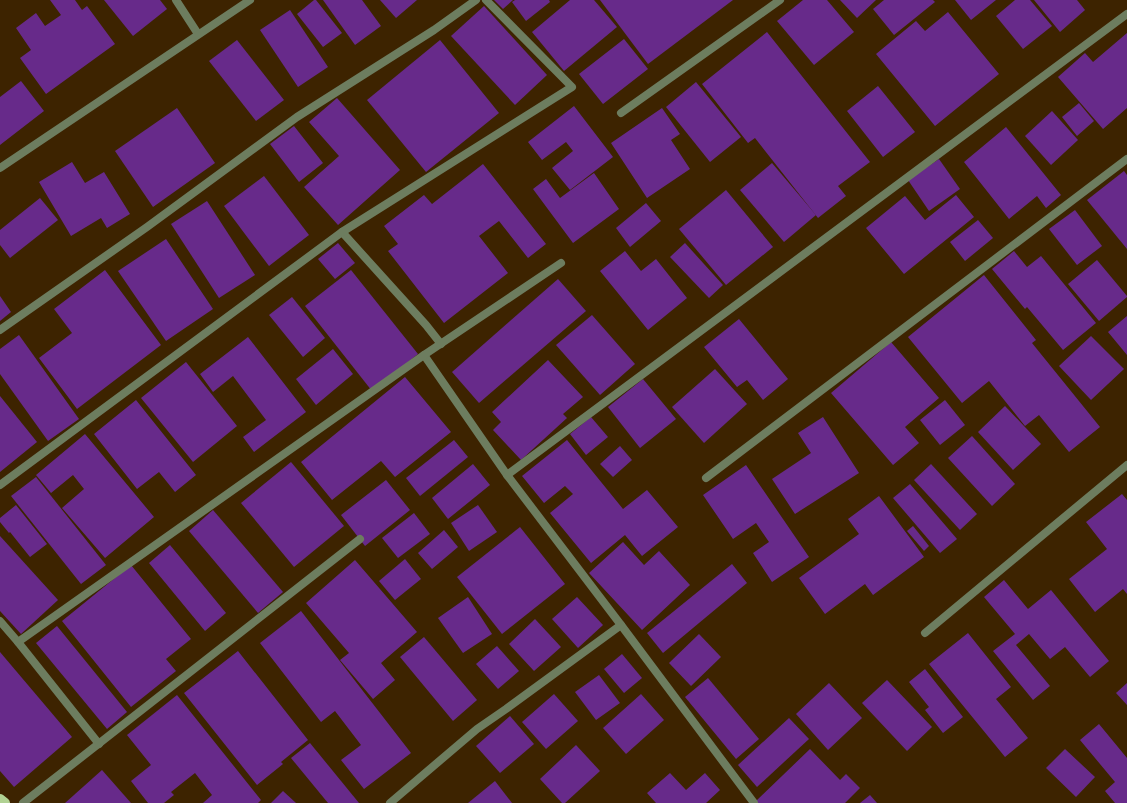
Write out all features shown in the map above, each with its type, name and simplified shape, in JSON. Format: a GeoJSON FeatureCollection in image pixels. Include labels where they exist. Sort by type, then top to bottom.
{"type":"FeatureCollection","features":[{"type":"Feature","properties":{"kind":"main road"},"geometry":{"type":"LineString","coordinates":[[0,799],[5,803]]}},
{"type":"Feature","properties":{"kind":"street"},"geometry":{"type":"LineString","coordinates":[[176,0],[198,34]]}},
{"type":"Feature","properties":{"kind":"street"},"geometry":{"type":"LineString","coordinates":[[0,168],[250,0]]}},
{"type":"Feature","properties":{"kind":"street"},"geometry":{"type":"LineString","coordinates":[[0,330],[148,227],[297,117],[434,30],[476,0]]}},
{"type":"Feature","properties":{"kind":"street"},"geometry":{"type":"LineString","coordinates":[[0,485],[342,232],[572,87],[486,0]]}},
{"type":"Feature","properties":{"kind":"street"},"geometry":{"type":"LineString","coordinates":[[621,113],[780,0]]}},
{"type":"Feature","properties":{"kind":"street"},"geometry":{"type":"LineString","coordinates":[[507,475],[1127,14]]}},
{"type":"Feature","properties":{"kind":"street"},"geometry":{"type":"LineString","coordinates":[[706,478],[1127,159]]}},
{"type":"Feature","properties":{"kind":"street"},"geometry":{"type":"LineString","coordinates":[[342,232],[426,324],[441,344]]}},
{"type":"Feature","properties":{"kind":"street"},"geometry":{"type":"LineString","coordinates":[[18,642],[424,355],[561,264]]}},
{"type":"Feature","properties":{"kind":"street"},"geometry":{"type":"LineString","coordinates":[[424,355],[507,475],[622,625],[754,803]]}},
{"type":"Feature","properties":{"kind":"street"},"geometry":{"type":"LineString","coordinates":[[925,633],[1127,465]]}},
{"type":"Feature","properties":{"kind":"street"},"geometry":{"type":"LineString","coordinates":[[23,803],[360,539]]}},
{"type":"Feature","properties":{"kind":"street"},"geometry":{"type":"LineString","coordinates":[[0,621],[99,744]]}},
{"type":"Feature","properties":{"kind":"street"},"geometry":{"type":"LineString","coordinates":[[390,803],[476,729],[506,710],[622,625]]}},
{"type":"Feature","properties":{"kind":"building"},"geometry":{"type":"Polygon","coordinates":[[[50,0],[75,0],[82,10],[87,6],[115,44],[46,94],[20,58],[31,50],[16,28],[36,13],[45,26],[61,15],[50,0]]]}},
{"type":"Feature","properties":{"kind":"building"},"geometry":{"type":"Polygon","coordinates":[[[104,0],[160,0],[167,9],[133,36],[104,0]]]}},
{"type":"Feature","properties":{"kind":"building"},"geometry":{"type":"Polygon","coordinates":[[[316,0],[342,33],[323,47],[297,14],[316,0]]]}},
{"type":"Feature","properties":{"kind":"building"},"geometry":{"type":"Polygon","coordinates":[[[323,0],[362,0],[381,26],[355,45],[323,0]]]}},
{"type":"Feature","properties":{"kind":"building"},"geometry":{"type":"Polygon","coordinates":[[[380,0],[417,0],[396,18],[380,0]]]}},
{"type":"Feature","properties":{"kind":"building"},"geometry":{"type":"Polygon","coordinates":[[[494,0],[513,0],[503,9],[494,0]]]}},
{"type":"Feature","properties":{"kind":"building"},"geometry":{"type":"Polygon","coordinates":[[[515,0],[549,0],[550,2],[526,21],[512,2],[515,0]]]}},
{"type":"Feature","properties":{"kind":"building"},"geometry":{"type":"Polygon","coordinates":[[[570,0],[594,0],[617,27],[564,71],[532,32],[570,0]]]}},
{"type":"Feature","properties":{"kind":"building"},"geometry":{"type":"Polygon","coordinates":[[[600,0],[733,0],[648,64],[600,0]]]}},
{"type":"Feature","properties":{"kind":"building"},"geometry":{"type":"Polygon","coordinates":[[[803,0],[827,0],[854,32],[814,65],[777,21],[803,0]]]}},
{"type":"Feature","properties":{"kind":"building"},"geometry":{"type":"Polygon","coordinates":[[[840,0],[876,0],[857,18],[840,0]]]}},
{"type":"Feature","properties":{"kind":"building"},"geometry":{"type":"Polygon","coordinates":[[[884,0],[933,0],[935,2],[894,35],[873,9],[884,0]]]}},
{"type":"Feature","properties":{"kind":"building"},"geometry":{"type":"Polygon","coordinates":[[[955,0],[996,0],[971,20],[955,0]]]}},
{"type":"Feature","properties":{"kind":"building"},"geometry":{"type":"Polygon","coordinates":[[[1015,0],[1030,0],[1052,26],[1023,49],[996,16],[1015,0]]]}},
{"type":"Feature","properties":{"kind":"building"},"geometry":{"type":"Polygon","coordinates":[[[1034,0],[1077,0],[1085,10],[1060,32],[1034,0]]]}},
{"type":"Feature","properties":{"kind":"building"},"geometry":{"type":"Polygon","coordinates":[[[484,6],[547,75],[515,105],[451,36],[484,6]]]}},
{"type":"Feature","properties":{"kind":"building"},"geometry":{"type":"Polygon","coordinates":[[[290,10],[328,67],[298,87],[260,30],[290,10]]]}},
{"type":"Feature","properties":{"kind":"building"},"geometry":{"type":"Polygon","coordinates":[[[948,12],[999,74],[935,126],[876,54],[916,21],[925,31],[948,12]]]}},
{"type":"Feature","properties":{"kind":"building"},"geometry":{"type":"Polygon","coordinates":[[[767,32],[870,162],[838,186],[846,196],[818,218],[755,138],[748,143],[702,84],[767,32]]]}},
{"type":"Feature","properties":{"kind":"building"},"geometry":{"type":"Polygon","coordinates":[[[1127,33],[1127,108],[1103,129],[1058,77],[1085,53],[1093,62],[1127,33]]]}},
{"type":"Feature","properties":{"kind":"building"},"geometry":{"type":"Polygon","coordinates":[[[624,39],[648,69],[603,104],[579,74],[624,39]]]}},
{"type":"Feature","properties":{"kind":"building"},"geometry":{"type":"Polygon","coordinates":[[[237,40],[284,100],[256,121],[209,61],[237,40]]]}},
{"type":"Feature","properties":{"kind":"building"},"geometry":{"type":"Polygon","coordinates":[[[440,40],[499,113],[426,172],[367,100],[440,40]]]}},
{"type":"Feature","properties":{"kind":"building"},"geometry":{"type":"Polygon","coordinates":[[[21,81],[44,111],[0,145],[0,97],[21,81]]]}},
{"type":"Feature","properties":{"kind":"building"},"geometry":{"type":"Polygon","coordinates":[[[696,82],[741,137],[710,162],[666,107],[696,82]]]}},
{"type":"Feature","properties":{"kind":"building"},"geometry":{"type":"Polygon","coordinates":[[[878,86],[915,132],[883,157],[847,111],[878,86]]]}},
{"type":"Feature","properties":{"kind":"building"},"geometry":{"type":"Polygon","coordinates":[[[337,98],[400,170],[338,225],[304,187],[339,156],[309,122],[337,98]]]}},
{"type":"Feature","properties":{"kind":"building"},"geometry":{"type":"Polygon","coordinates":[[[1079,103],[1094,121],[1077,136],[1062,117],[1079,103]]]}},
{"type":"Feature","properties":{"kind":"building"},"geometry":{"type":"Polygon","coordinates":[[[574,106],[613,157],[570,190],[552,168],[573,151],[566,142],[542,160],[528,142],[574,106]]]}},
{"type":"Feature","properties":{"kind":"building"},"geometry":{"type":"Polygon","coordinates":[[[177,108],[215,163],[153,207],[115,151],[177,108]]]}},
{"type":"Feature","properties":{"kind":"building"},"geometry":{"type":"Polygon","coordinates":[[[662,108],[680,134],[671,140],[690,169],[647,198],[611,143],[662,108]]]}},
{"type":"Feature","properties":{"kind":"building"},"geometry":{"type":"Polygon","coordinates":[[[1052,111],[1078,140],[1051,165],[1025,136],[1052,111]]]}},
{"type":"Feature","properties":{"kind":"building"},"geometry":{"type":"Polygon","coordinates":[[[294,126],[323,163],[299,182],[270,144],[294,126]]]}},
{"type":"Feature","properties":{"kind":"building"},"geometry":{"type":"Polygon","coordinates":[[[1006,127],[1061,195],[1046,208],[1037,196],[1009,219],[964,162],[1006,127]]]}},
{"type":"Feature","properties":{"kind":"building"},"geometry":{"type":"Polygon","coordinates":[[[939,159],[960,189],[929,211],[908,180],[939,159]]]}},
{"type":"Feature","properties":{"kind":"building"},"geometry":{"type":"Polygon","coordinates":[[[72,162],[85,183],[104,172],[130,214],[107,228],[101,218],[71,236],[39,182],[72,162]]]}},
{"type":"Feature","properties":{"kind":"building"},"geometry":{"type":"Polygon","coordinates":[[[772,163],[816,215],[784,242],[740,190],[772,163]]]}},
{"type":"Feature","properties":{"kind":"building"},"geometry":{"type":"Polygon","coordinates":[[[483,164],[546,244],[528,258],[499,221],[479,236],[508,273],[444,323],[388,251],[398,244],[384,226],[424,195],[432,204],[483,164]]]}},
{"type":"Feature","properties":{"kind":"building"},"geometry":{"type":"Polygon","coordinates":[[[1124,171],[1127,175],[1127,249],[1087,200],[1124,171]]]}},
{"type":"Feature","properties":{"kind":"building"},"geometry":{"type":"Polygon","coordinates":[[[594,173],[619,209],[573,243],[533,189],[546,179],[560,198],[594,173]]]}},
{"type":"Feature","properties":{"kind":"building"},"geometry":{"type":"Polygon","coordinates":[[[264,176],[309,235],[269,266],[224,206],[264,176]]]}},
{"type":"Feature","properties":{"kind":"building"},"geometry":{"type":"Polygon","coordinates":[[[726,190],[773,247],[726,285],[679,229],[726,190]]]}},
{"type":"Feature","properties":{"kind":"building"},"geometry":{"type":"Polygon","coordinates":[[[956,195],[974,217],[904,274],[866,228],[905,196],[925,220],[956,195]]]}},
{"type":"Feature","properties":{"kind":"building"},"geometry":{"type":"Polygon","coordinates":[[[40,198],[58,220],[10,258],[0,245],[0,230],[40,198]]]}},
{"type":"Feature","properties":{"kind":"building"},"geometry":{"type":"Polygon","coordinates":[[[207,201],[255,275],[219,298],[171,224],[207,201]]]}},
{"type":"Feature","properties":{"kind":"building"},"geometry":{"type":"Polygon","coordinates":[[[646,203],[661,221],[630,247],[616,228],[646,203]]]}},
{"type":"Feature","properties":{"kind":"building"},"geometry":{"type":"Polygon","coordinates":[[[1075,210],[1102,246],[1077,265],[1049,229],[1075,210]]]}},
{"type":"Feature","properties":{"kind":"building"},"geometry":{"type":"Polygon","coordinates":[[[978,220],[993,238],[965,261],[950,242],[978,220]]]}},
{"type":"Feature","properties":{"kind":"building"},"geometry":{"type":"Polygon","coordinates":[[[166,239],[213,309],[166,341],[118,271],[166,239]]]}},
{"type":"Feature","properties":{"kind":"building"},"geometry":{"type":"Polygon","coordinates":[[[338,243],[355,263],[335,279],[318,259],[338,243]]]}},
{"type":"Feature","properties":{"kind":"building"},"geometry":{"type":"Polygon","coordinates":[[[685,243],[723,285],[709,298],[670,257],[685,243]]]}},
{"type":"Feature","properties":{"kind":"building"},"geometry":{"type":"Polygon","coordinates":[[[625,251],[641,271],[656,259],[687,298],[648,330],[600,271],[625,251]]]}},
{"type":"Feature","properties":{"kind":"building"},"geometry":{"type":"Polygon","coordinates":[[[1014,251],[1027,267],[1041,256],[1096,323],[1063,350],[1027,307],[1025,309],[992,269],[1014,251]]]}},
{"type":"Feature","properties":{"kind":"building"},"geometry":{"type":"Polygon","coordinates":[[[1097,260],[1127,296],[1099,321],[1068,284],[1097,260]]]}},
{"type":"Feature","properties":{"kind":"building"},"geometry":{"type":"Polygon","coordinates":[[[105,270],[161,345],[77,409],[39,358],[72,333],[54,309],[105,270]]]}},
{"type":"Feature","properties":{"kind":"building"},"geometry":{"type":"Polygon","coordinates":[[[351,270],[418,354],[372,391],[305,306],[351,270]]]}},
{"type":"Feature","properties":{"kind":"building"},"geometry":{"type":"Polygon","coordinates":[[[984,275],[1036,340],[1032,343],[1100,427],[1069,452],[1039,415],[1025,426],[989,381],[962,403],[908,337],[984,275]]]}},
{"type":"Feature","properties":{"kind":"building"},"geometry":{"type":"Polygon","coordinates":[[[558,279],[586,311],[479,403],[452,372],[558,279]]]}},
{"type":"Feature","properties":{"kind":"building"},"geometry":{"type":"Polygon","coordinates":[[[0,296],[11,312],[0,321],[0,296]]]}},
{"type":"Feature","properties":{"kind":"building"},"geometry":{"type":"Polygon","coordinates":[[[292,297],[325,338],[303,357],[269,315],[292,297]]]}},
{"type":"Feature","properties":{"kind":"building"},"geometry":{"type":"Polygon","coordinates":[[[592,315],[635,364],[600,395],[556,345],[592,315]]]}},
{"type":"Feature","properties":{"kind":"building"},"geometry":{"type":"Polygon","coordinates":[[[1127,316],[1127,355],[1108,332],[1127,316]]]}},
{"type":"Feature","properties":{"kind":"building"},"geometry":{"type":"Polygon","coordinates":[[[739,319],[788,379],[763,400],[747,380],[737,387],[704,347],[739,319]]]}},
{"type":"Feature","properties":{"kind":"building"},"geometry":{"type":"Polygon","coordinates":[[[19,335],[79,419],[48,441],[0,374],[0,349],[19,335]]]}},
{"type":"Feature","properties":{"kind":"building"},"geometry":{"type":"Polygon","coordinates":[[[1091,336],[1124,369],[1091,400],[1059,366],[1091,336]]]}},
{"type":"Feature","properties":{"kind":"building"},"geometry":{"type":"Polygon","coordinates":[[[248,337],[306,412],[254,452],[243,437],[266,420],[233,376],[213,392],[200,374],[248,337]]]}},
{"type":"Feature","properties":{"kind":"building"},"geometry":{"type":"Polygon","coordinates":[[[891,342],[939,398],[905,427],[919,443],[893,465],[831,393],[891,342]]]}},
{"type":"Feature","properties":{"kind":"building"},"geometry":{"type":"Polygon","coordinates":[[[333,349],[353,374],[316,405],[296,379],[333,349]]]}},
{"type":"Feature","properties":{"kind":"building"},"geometry":{"type":"Polygon","coordinates":[[[548,360],[583,397],[563,414],[567,418],[521,460],[493,430],[501,422],[492,412],[548,360]]]}},
{"type":"Feature","properties":{"kind":"building"},"geometry":{"type":"Polygon","coordinates":[[[186,362],[237,426],[193,462],[141,398],[186,362]]]}},
{"type":"Feature","properties":{"kind":"building"},"geometry":{"type":"Polygon","coordinates":[[[715,369],[747,404],[704,443],[672,407],[715,369]]]}},
{"type":"Feature","properties":{"kind":"building"},"geometry":{"type":"Polygon","coordinates":[[[405,377],[451,432],[395,477],[381,461],[332,500],[301,462],[405,377]]]}},
{"type":"Feature","properties":{"kind":"building"},"geometry":{"type":"Polygon","coordinates":[[[643,379],[676,419],[640,448],[608,407],[643,379]]]}},
{"type":"Feature","properties":{"kind":"building"},"geometry":{"type":"Polygon","coordinates":[[[0,396],[37,442],[0,472],[0,396]]]}},
{"type":"Feature","properties":{"kind":"building"},"geometry":{"type":"Polygon","coordinates":[[[136,400],[196,475],[175,492],[159,472],[137,489],[94,434],[136,400]]]}},
{"type":"Feature","properties":{"kind":"building"},"geometry":{"type":"Polygon","coordinates":[[[945,400],[965,425],[940,445],[920,420],[945,400]]]}},
{"type":"Feature","properties":{"kind":"building"},"geometry":{"type":"Polygon","coordinates":[[[1005,406],[1041,444],[1013,470],[978,432],[1005,406]]]}},
{"type":"Feature","properties":{"kind":"building"},"geometry":{"type":"Polygon","coordinates":[[[591,417],[608,437],[586,455],[570,434],[591,417]]]}},
{"type":"Feature","properties":{"kind":"building"},"geometry":{"type":"Polygon","coordinates":[[[823,417],[859,473],[795,514],[772,479],[811,453],[798,433],[823,417]]]}},
{"type":"Feature","properties":{"kind":"building"},"geometry":{"type":"Polygon","coordinates":[[[85,434],[154,517],[105,558],[62,508],[84,489],[73,475],[51,493],[36,475],[85,434]]]}},
{"type":"Feature","properties":{"kind":"building"},"geometry":{"type":"Polygon","coordinates":[[[972,436],[1015,484],[992,506],[948,458],[972,436]]]}},
{"type":"Feature","properties":{"kind":"building"},"geometry":{"type":"Polygon","coordinates":[[[454,440],[468,457],[420,496],[406,478],[454,440]]]}},
{"type":"Feature","properties":{"kind":"building"},"geometry":{"type":"Polygon","coordinates":[[[567,440],[623,509],[647,490],[678,527],[642,556],[625,535],[591,563],[550,513],[573,494],[565,486],[544,503],[522,476],[567,440]]]}},
{"type":"Feature","properties":{"kind":"building"},"geometry":{"type":"Polygon","coordinates":[[[620,446],[632,460],[613,477],[600,464],[620,446]]]}},
{"type":"Feature","properties":{"kind":"building"},"geometry":{"type":"Polygon","coordinates":[[[291,462],[344,526],[294,567],[241,503],[291,462]]]}},
{"type":"Feature","properties":{"kind":"building"},"geometry":{"type":"Polygon","coordinates":[[[473,464],[490,485],[448,519],[432,498],[473,464]]]}},
{"type":"Feature","properties":{"kind":"building"},"geometry":{"type":"Polygon","coordinates":[[[931,464],[977,514],[960,530],[914,480],[931,464]]]}},
{"type":"Feature","properties":{"kind":"building"},"geometry":{"type":"Polygon","coordinates":[[[746,465],[809,557],[772,582],[753,553],[769,542],[756,523],[733,539],[703,495],[746,465]]]}},
{"type":"Feature","properties":{"kind":"building"},"geometry":{"type":"Polygon","coordinates":[[[36,477],[106,565],[81,584],[11,496],[36,477]]]}},
{"type":"Feature","properties":{"kind":"building"},"geometry":{"type":"Polygon","coordinates":[[[386,480],[410,510],[365,546],[341,515],[386,480]]]}},
{"type":"Feature","properties":{"kind":"building"},"geometry":{"type":"Polygon","coordinates":[[[910,484],[957,539],[940,553],[893,498],[910,484]]]}},
{"type":"Feature","properties":{"kind":"building"},"geometry":{"type":"Polygon","coordinates":[[[1122,494],[1127,500],[1127,594],[1123,589],[1095,612],[1069,579],[1107,549],[1086,522],[1122,494]]]}},
{"type":"Feature","properties":{"kind":"building"},"geometry":{"type":"Polygon","coordinates":[[[879,496],[924,557],[873,595],[865,584],[825,614],[799,578],[859,534],[848,519],[879,496]]]}},
{"type":"Feature","properties":{"kind":"building"},"geometry":{"type":"Polygon","coordinates":[[[16,505],[47,544],[30,557],[0,522],[0,518],[16,505]]]}},
{"type":"Feature","properties":{"kind":"building"},"geometry":{"type":"Polygon","coordinates":[[[478,505],[497,532],[469,551],[451,523],[478,505]]]}},
{"type":"Feature","properties":{"kind":"building"},"geometry":{"type":"Polygon","coordinates":[[[213,510],[283,592],[258,613],[189,531],[213,510]]]}},
{"type":"Feature","properties":{"kind":"building"},"geometry":{"type":"Polygon","coordinates":[[[414,513],[430,534],[398,558],[382,538],[414,513]]]}},
{"type":"Feature","properties":{"kind":"building"},"geometry":{"type":"Polygon","coordinates":[[[913,526],[929,546],[924,551],[907,531],[913,526]]]}},
{"type":"Feature","properties":{"kind":"building"},"geometry":{"type":"Polygon","coordinates":[[[520,527],[565,584],[502,634],[457,577],[520,527]]]}},
{"type":"Feature","properties":{"kind":"building"},"geometry":{"type":"Polygon","coordinates":[[[444,530],[458,547],[432,569],[418,553],[444,530]]]}},
{"type":"Feature","properties":{"kind":"building"},"geometry":{"type":"Polygon","coordinates":[[[0,536],[58,600],[21,634],[0,611],[0,536]]]}},
{"type":"Feature","properties":{"kind":"building"},"geometry":{"type":"Polygon","coordinates":[[[623,542],[644,565],[659,551],[690,585],[642,630],[589,573],[623,542]]]}},
{"type":"Feature","properties":{"kind":"building"},"geometry":{"type":"Polygon","coordinates":[[[170,545],[226,613],[205,631],[149,563],[170,545]]]}},
{"type":"Feature","properties":{"kind":"building"},"geometry":{"type":"Polygon","coordinates":[[[405,559],[421,579],[395,600],[379,581],[405,559]]]}},
{"type":"Feature","properties":{"kind":"building"},"geometry":{"type":"Polygon","coordinates":[[[355,560],[417,632],[381,663],[395,680],[373,699],[340,660],[349,653],[306,603],[355,560]]]}},
{"type":"Feature","properties":{"kind":"building"},"geometry":{"type":"Polygon","coordinates":[[[732,564],[747,583],[663,653],[647,633],[732,564]]]}},
{"type":"Feature","properties":{"kind":"building"},"geometry":{"type":"Polygon","coordinates":[[[131,565],[191,639],[166,659],[176,671],[131,707],[62,621],[131,565]]]}},
{"type":"Feature","properties":{"kind":"building"},"geometry":{"type":"Polygon","coordinates":[[[1004,580],[1028,609],[1051,590],[1109,661],[1090,677],[1065,647],[1050,659],[1029,634],[1016,645],[1050,686],[1033,700],[993,651],[1015,634],[984,597],[1004,580]]]}},
{"type":"Feature","properties":{"kind":"building"},"geometry":{"type":"Polygon","coordinates":[[[468,597],[492,634],[463,653],[438,618],[468,597]]]}},
{"type":"Feature","properties":{"kind":"building"},"geometry":{"type":"Polygon","coordinates":[[[577,597],[603,625],[578,648],[552,619],[577,597]]]}},
{"type":"Feature","properties":{"kind":"building"},"geometry":{"type":"Polygon","coordinates":[[[301,611],[411,753],[364,789],[341,760],[361,745],[335,711],[321,722],[260,643],[301,611]]]}},
{"type":"Feature","properties":{"kind":"building"},"geometry":{"type":"Polygon","coordinates":[[[535,619],[561,647],[534,671],[509,644],[535,619]]]}},
{"type":"Feature","properties":{"kind":"building"},"geometry":{"type":"Polygon","coordinates":[[[57,626],[127,712],[107,729],[36,643],[57,626]]]}},
{"type":"Feature","properties":{"kind":"building"},"geometry":{"type":"Polygon","coordinates":[[[968,633],[1011,687],[996,699],[1028,738],[1005,757],[929,664],[968,633]]]}},
{"type":"Feature","properties":{"kind":"building"},"geometry":{"type":"Polygon","coordinates":[[[699,634],[721,657],[691,686],[669,663],[699,634]]]}},
{"type":"Feature","properties":{"kind":"building"},"geometry":{"type":"Polygon","coordinates":[[[424,637],[477,700],[453,721],[400,657],[424,637]]]}},
{"type":"Feature","properties":{"kind":"building"},"geometry":{"type":"Polygon","coordinates":[[[497,646],[519,671],[498,689],[476,664],[497,646]]]}},
{"type":"Feature","properties":{"kind":"building"},"geometry":{"type":"Polygon","coordinates":[[[238,651],[308,740],[281,762],[283,764],[257,785],[184,693],[238,651]]]}},
{"type":"Feature","properties":{"kind":"building"},"geometry":{"type":"Polygon","coordinates":[[[0,652],[72,737],[14,787],[0,771],[0,652]]]}},
{"type":"Feature","properties":{"kind":"building"},"geometry":{"type":"Polygon","coordinates":[[[622,654],[642,678],[624,693],[604,669],[622,654]]]}},
{"type":"Feature","properties":{"kind":"building"},"geometry":{"type":"Polygon","coordinates":[[[925,669],[963,717],[943,733],[925,710],[929,707],[909,682],[925,669]]]}},
{"type":"Feature","properties":{"kind":"building"},"geometry":{"type":"Polygon","coordinates":[[[599,675],[620,703],[596,720],[575,692],[599,675]]]}},
{"type":"Feature","properties":{"kind":"building"},"geometry":{"type":"Polygon","coordinates":[[[708,678],[759,739],[736,759],[685,697],[708,678]]]}},
{"type":"Feature","properties":{"kind":"building"},"geometry":{"type":"Polygon","coordinates":[[[887,680],[932,727],[907,751],[862,703],[887,680]]]}},
{"type":"Feature","properties":{"kind":"building"},"geometry":{"type":"Polygon","coordinates":[[[829,683],[862,718],[828,750],[796,714],[829,683]]]}},
{"type":"Feature","properties":{"kind":"building"},"geometry":{"type":"Polygon","coordinates":[[[1127,683],[1127,705],[1116,693],[1127,683]]]}},
{"type":"Feature","properties":{"kind":"building"},"geometry":{"type":"Polygon","coordinates":[[[554,694],[578,721],[546,749],[522,722],[554,694]]]}},
{"type":"Feature","properties":{"kind":"building"},"geometry":{"type":"Polygon","coordinates":[[[641,694],[664,720],[626,754],[603,728],[641,694]]]}},
{"type":"Feature","properties":{"kind":"building"},"geometry":{"type":"Polygon","coordinates":[[[177,695],[261,800],[258,803],[203,803],[212,795],[195,773],[171,792],[174,795],[164,803],[148,803],[131,781],[151,765],[127,735],[177,695]]]}},
{"type":"Feature","properties":{"kind":"building"},"geometry":{"type":"Polygon","coordinates":[[[510,716],[534,744],[500,773],[476,746],[510,716]]]}},
{"type":"Feature","properties":{"kind":"building"},"geometry":{"type":"Polygon","coordinates":[[[789,718],[809,739],[757,787],[738,765],[789,718]]]}},
{"type":"Feature","properties":{"kind":"building"},"geometry":{"type":"Polygon","coordinates":[[[1099,724],[1127,758],[1127,803],[1115,803],[1105,791],[1115,782],[1080,740],[1099,724]]]}},
{"type":"Feature","properties":{"kind":"building"},"geometry":{"type":"Polygon","coordinates":[[[310,743],[359,803],[328,803],[291,758],[310,743]]]}},
{"type":"Feature","properties":{"kind":"building"},"geometry":{"type":"Polygon","coordinates":[[[576,745],[600,771],[565,803],[562,803],[540,779],[576,745]]]}},
{"type":"Feature","properties":{"kind":"building"},"geometry":{"type":"Polygon","coordinates":[[[810,749],[840,780],[846,774],[860,788],[845,803],[755,802],[810,749]]]}},
{"type":"Feature","properties":{"kind":"building"},"geometry":{"type":"Polygon","coordinates":[[[1065,749],[1095,777],[1076,797],[1046,768],[1065,749]]]}},
{"type":"Feature","properties":{"kind":"building"},"geometry":{"type":"Polygon","coordinates":[[[102,770],[131,803],[65,803],[102,770]]]}},
{"type":"Feature","properties":{"kind":"building"},"geometry":{"type":"Polygon","coordinates":[[[670,773],[686,790],[705,773],[720,790],[706,803],[656,803],[647,793],[670,773]]]}},
{"type":"Feature","properties":{"kind":"building"},"geometry":{"type":"Polygon","coordinates":[[[495,781],[512,803],[468,803],[495,781]]]}},
{"type":"Feature","properties":{"kind":"building"},"geometry":{"type":"Polygon","coordinates":[[[283,791],[296,803],[271,803],[283,791]]]}},
{"type":"Feature","properties":{"kind":"building"},"geometry":{"type":"Polygon","coordinates":[[[870,795],[877,803],[860,803],[870,795]]]}}]}
